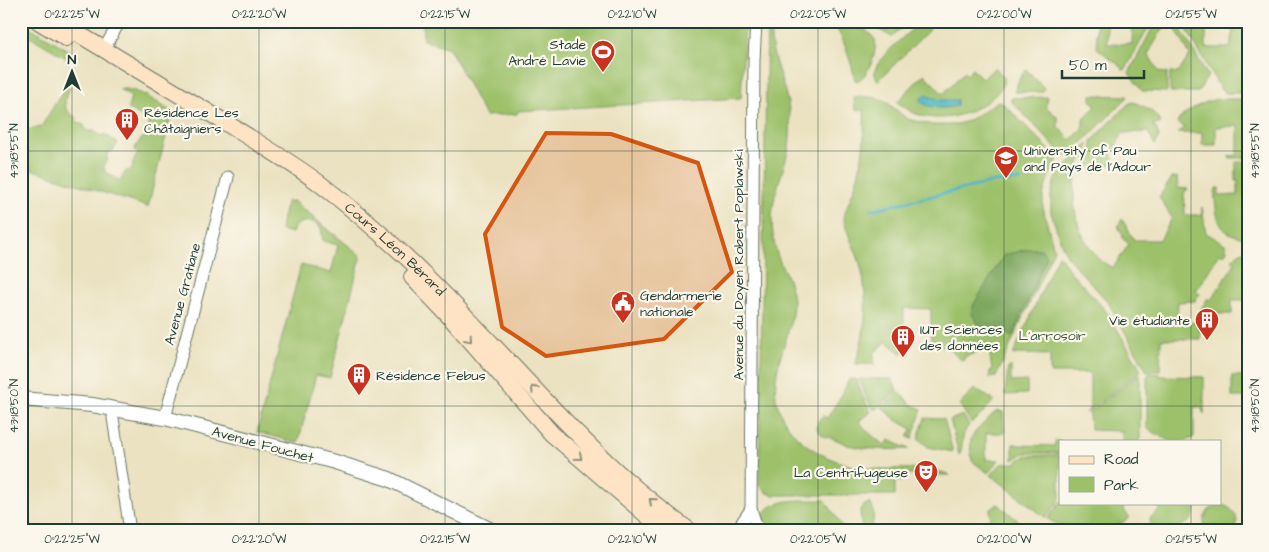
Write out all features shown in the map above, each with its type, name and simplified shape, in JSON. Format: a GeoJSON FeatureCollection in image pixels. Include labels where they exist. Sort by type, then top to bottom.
{"type":"FeatureCollection","features":[{"type":"Feature","properties":{"kind":"main road","name":"Cours Léon Bérard"},"geometry":{"type":"LineString","coordinates":[[38,21],[247,146],[315,192],[398,264],[449,316],[552,434],[665,531]]}},
{"type":"Feature","properties":{"kind":"main road","name":"Cours Léon Bérard"},"geometry":{"type":"LineString","coordinates":[[57,21],[254,140],[332,193],[403,254],[434,284],[554,411],[608,464],[668,515],[690,531]]}},
{"type":"Feature","properties":{"kind":"street"},"geometry":{"type":"LineString","coordinates":[[104,49],[120,21]]}},
{"type":"Feature","properties":{"kind":"street","name":"Avenue du Doyen Robert Poplawski"},"geometry":{"type":"LineString","coordinates":[[756,21],[754,60],[751,509],[758,531]]}},
{"type":"Feature","properties":{"kind":"street","name":"Avenue Gratiane"},"geometry":{"type":"LineString","coordinates":[[165,418],[228,177]]}},
{"type":"Feature","properties":{"kind":"street","name":"Avenue Fouchet"},"geometry":{"type":"LineString","coordinates":[[21,398],[114,409],[165,418],[335,462],[389,479],[493,531]]}},
{"type":"Feature","properties":{"kind":"street"},"geometry":{"type":"LineString","coordinates":[[114,409],[113,418],[130,531]]}},
{"type":"Feature","properties":{"kind":"street"},"geometry":{"type":"LineString","coordinates":[[736,531],[751,509]]}},
{"type":"Feature","properties":{"kind":"highlighted area"},"geometry":{"type":"Polygon","coordinates":[[[546,133],[611,134],[698,163],[732,272],[664,339],[546,356],[502,327],[485,234],[546,133]]]}},
{"type":"Feature","properties":{"kind":"green space","name":"Stade André Lavie"},"geometry":{"type":"Polygon","coordinates":[[[423,21],[745,21],[741,98],[518,111],[517,114],[485,116],[449,48],[423,40],[423,21]]]}},
{"type":"Feature","properties":{"kind":"green space"},"geometry":{"type":"Polygon","coordinates":[[[772,21],[771,32],[774,55],[789,110],[790,141],[774,202],[772,229],[776,251],[790,286],[793,301],[790,325],[777,372],[777,404],[782,417],[795,435],[805,444],[830,458],[848,465],[866,468],[923,469],[950,475],[902,475],[902,481],[895,481],[895,495],[772,495],[764,491],[759,484],[767,22],[772,21]]]}},
{"type":"Feature","properties":{"kind":"green space"},"geometry":{"type":"Polygon","coordinates":[[[834,21],[857,22],[875,39],[872,62],[866,73],[858,81],[855,80],[847,50],[834,21]]]}},
{"type":"Feature","properties":{"kind":"green space"},"geometry":{"type":"Polygon","coordinates":[[[864,21],[910,21],[892,37],[864,21]]]}},
{"type":"Feature","properties":{"kind":"green space"},"geometry":{"type":"Polygon","coordinates":[[[921,21],[930,21],[928,31],[878,81],[875,76],[875,70],[882,58],[921,21]]]}},
{"type":"Feature","properties":{"kind":"green space"},"geometry":{"type":"Polygon","coordinates":[[[1096,21],[1107,21],[1107,44],[1132,44],[1133,23],[1151,23],[1125,70],[1097,48],[1096,21]]]}},
{"type":"Feature","properties":{"kind":"green space"},"geometry":{"type":"Polygon","coordinates":[[[1238,21],[1248,21],[1248,93],[1226,93],[1221,90],[1185,27],[1182,26],[1181,29],[1208,76],[1198,92],[1170,92],[1170,73],[1178,73],[1190,55],[1175,28],[1175,24],[1206,25],[1206,48],[1230,48],[1233,29],[1238,21]]]}},
{"type":"Feature","properties":{"kind":"green space"},"geometry":{"type":"Polygon","coordinates":[[[21,22],[78,56],[66,58],[21,31],[21,22]]]}},
{"type":"Feature","properties":{"kind":"green space"},"geometry":{"type":"Polygon","coordinates":[[[1155,23],[1164,23],[1164,27],[1148,54],[1159,72],[1167,73],[1167,92],[1142,91],[1129,73],[1155,23]]]}},
{"type":"Feature","properties":{"kind":"green space"},"geometry":{"type":"Polygon","coordinates":[[[995,67],[1005,79],[1002,86],[989,100],[977,108],[960,115],[932,118],[914,113],[897,102],[924,74],[943,94],[964,72],[967,75],[972,69],[983,79],[995,67]]]}},
{"type":"Feature","properties":{"kind":"green space"},"geometry":{"type":"Polygon","coordinates":[[[1026,69],[1045,89],[1042,92],[1014,92],[1026,69]]]}},
{"type":"Feature","properties":{"kind":"green space"},"geometry":{"type":"Polygon","coordinates":[[[66,86],[70,88],[65,105],[69,112],[77,118],[76,121],[85,126],[84,128],[90,132],[92,130],[102,136],[104,134],[118,143],[112,152],[110,150],[103,168],[105,169],[104,171],[120,181],[126,171],[130,171],[134,165],[132,164],[138,153],[134,150],[140,140],[149,134],[148,119],[128,109],[131,96],[119,89],[133,90],[140,93],[172,112],[148,207],[21,166],[21,127],[27,130],[41,127],[66,86]]]}},
{"type":"Feature","properties":{"kind":"green space"},"geometry":{"type":"Polygon","coordinates":[[[1091,95],[1128,97],[1072,153],[1065,155],[1010,100],[1012,98],[1047,97],[1046,101],[1048,102],[1045,105],[1058,118],[1058,127],[1071,140],[1083,128],[1083,119],[1096,106],[1091,100],[1091,95]]]}},
{"type":"Feature","properties":{"kind":"green space"},"geometry":{"type":"Polygon","coordinates":[[[854,97],[872,97],[884,100],[907,119],[933,125],[953,125],[968,121],[998,101],[1005,105],[1057,158],[1056,165],[1048,178],[1043,196],[1043,209],[1054,249],[996,377],[989,378],[990,371],[992,371],[989,348],[964,357],[964,360],[961,360],[947,347],[931,343],[931,309],[904,308],[903,353],[900,353],[887,341],[874,353],[874,364],[855,364],[864,326],[864,286],[859,260],[844,220],[856,184],[864,144],[864,110],[855,110],[854,97]]]}},
{"type":"Feature","properties":{"kind":"green space"},"geometry":{"type":"Polygon","coordinates":[[[1219,99],[1248,99],[1248,158],[1229,158],[1229,156],[1238,155],[1238,126],[1216,127],[1216,145],[1202,145],[1202,133],[1178,133],[1185,127],[1177,123],[1184,114],[1201,104],[1219,99]]]}},
{"type":"Feature","properties":{"kind":"green space"},"geometry":{"type":"Polygon","coordinates":[[[1133,102],[1149,110],[1161,123],[1152,126],[1156,128],[1159,137],[1155,145],[1148,132],[1123,133],[1111,154],[1114,162],[1094,173],[1087,162],[1092,150],[1092,141],[1128,104],[1133,102]]]}},
{"type":"Feature","properties":{"kind":"green space"},"geometry":{"type":"Polygon","coordinates":[[[1088,143],[1085,159],[1082,156],[1075,182],[1075,207],[1081,232],[1097,256],[1106,264],[1113,268],[1129,244],[1122,238],[1123,236],[1118,226],[1122,219],[1134,240],[1160,240],[1172,218],[1159,197],[1172,178],[1177,177],[1178,188],[1188,189],[1184,193],[1185,215],[1202,215],[1202,207],[1206,233],[1225,244],[1227,251],[1224,255],[1220,253],[1196,291],[1200,294],[1195,301],[1178,302],[1177,322],[1200,323],[1200,339],[1161,339],[1160,371],[1147,371],[1108,302],[1069,259],[1051,213],[1051,195],[1055,179],[1088,143]]]}},
{"type":"Feature","properties":{"kind":"green space"},"geometry":{"type":"Polygon","coordinates":[[[1236,162],[1248,162],[1248,239],[1229,233],[1222,227],[1217,216],[1216,188],[1219,188],[1219,196],[1238,195],[1236,162]]]}},
{"type":"Feature","properties":{"kind":"green space"},"geometry":{"type":"Polygon","coordinates":[[[292,200],[361,256],[330,378],[316,375],[298,443],[257,432],[301,265],[331,273],[338,245],[323,241],[321,228],[314,222],[300,223],[292,233],[280,230],[287,201],[291,202],[292,200]]]}},
{"type":"Feature","properties":{"kind":"green space"},"geometry":{"type":"Polygon","coordinates":[[[1028,249],[1041,249],[1047,257],[1012,337],[997,328],[984,332],[971,313],[974,304],[1004,255],[1028,249]]]}},
{"type":"Feature","properties":{"kind":"green space"},"geometry":{"type":"Polygon","coordinates":[[[1248,250],[1248,300],[1232,300],[1232,314],[1200,314],[1208,298],[1211,300],[1235,263],[1232,260],[1239,253],[1248,250]]]}},
{"type":"Feature","properties":{"kind":"green space","name":"L'arrosoir"},"geometry":{"type":"Polygon","coordinates":[[[1058,255],[1107,312],[1140,368],[1140,372],[1086,413],[1090,408],[1090,373],[1050,373],[1050,355],[1013,355],[1058,255]]]}},
{"type":"Feature","properties":{"kind":"green space"},"geometry":{"type":"Polygon","coordinates":[[[1011,366],[1011,382],[1027,381],[1027,394],[1005,395],[1008,368],[1011,366]]]}},
{"type":"Feature","properties":{"kind":"green space"},"geometry":{"type":"Polygon","coordinates":[[[1150,373],[1160,374],[1160,376],[1204,377],[1204,414],[1201,407],[1194,407],[1194,437],[1187,440],[1169,440],[1147,428],[1147,377],[1150,373]]]}},
{"type":"Feature","properties":{"kind":"green space"},"geometry":{"type":"Polygon","coordinates":[[[1140,374],[1140,440],[1122,440],[1122,431],[1090,430],[1089,413],[1140,374]]]}},
{"type":"Feature","properties":{"kind":"green space"},"geometry":{"type":"Polygon","coordinates":[[[1232,376],[1248,376],[1248,397],[1232,397],[1232,376]]]}},
{"type":"Feature","properties":{"kind":"green space"},"geometry":{"type":"Polygon","coordinates":[[[849,379],[858,380],[861,393],[871,412],[859,421],[868,432],[885,446],[889,440],[909,449],[856,447],[825,437],[818,431],[817,427],[821,417],[827,418],[843,393],[849,379]]]}},
{"type":"Feature","properties":{"kind":"green space"},"geometry":{"type":"Polygon","coordinates":[[[860,379],[892,379],[898,392],[874,410],[865,395],[860,379]]]}},
{"type":"Feature","properties":{"kind":"green space"},"geometry":{"type":"Polygon","coordinates":[[[974,389],[994,400],[971,423],[960,405],[974,389]]]}},
{"type":"Feature","properties":{"kind":"green space"},"geometry":{"type":"Polygon","coordinates":[[[900,393],[912,405],[922,409],[912,439],[908,437],[912,429],[896,420],[882,407],[900,393]]]}},
{"type":"Feature","properties":{"kind":"green space"},"geometry":{"type":"Polygon","coordinates":[[[998,411],[1003,412],[1004,433],[986,433],[986,460],[999,460],[988,473],[972,461],[971,442],[976,431],[998,411]]]}},
{"type":"Feature","properties":{"kind":"green space"},"geometry":{"type":"Polygon","coordinates":[[[963,415],[969,425],[964,433],[959,455],[950,420],[963,415]]]}},
{"type":"Feature","properties":{"kind":"green space"},"geometry":{"type":"Polygon","coordinates":[[[925,418],[944,419],[953,452],[928,447],[918,438],[925,418]]]}},
{"type":"Feature","properties":{"kind":"green space"},"geometry":{"type":"Polygon","coordinates":[[[1055,441],[1059,441],[1059,453],[1024,453],[1013,460],[1013,444],[1055,446],[1055,441]]]}},
{"type":"Feature","properties":{"kind":"green space"},"geometry":{"type":"Polygon","coordinates":[[[1059,455],[1059,500],[1046,518],[991,475],[1001,464],[1015,463],[1025,456],[1059,455]]]}},
{"type":"Feature","properties":{"kind":"green space"},"geometry":{"type":"Polygon","coordinates":[[[825,500],[845,531],[765,531],[762,523],[763,514],[776,504],[792,501],[825,500]]]}},
{"type":"Feature","properties":{"kind":"green space"},"geometry":{"type":"Polygon","coordinates":[[[870,503],[873,513],[871,531],[862,531],[860,511],[862,506],[870,503]]]}},
{"type":"Feature","properties":{"kind":"green space"},"geometry":{"type":"Polygon","coordinates":[[[1059,503],[1122,504],[1125,512],[1130,517],[1121,524],[1110,528],[1096,529],[1069,527],[1048,519],[1059,503]]]}},
{"type":"Feature","properties":{"kind":"green space"},"geometry":{"type":"Polygon","coordinates":[[[998,504],[1021,523],[991,523],[990,510],[998,504]]]}},
{"type":"Feature","properties":{"kind":"green space"},"geometry":{"type":"Polygon","coordinates":[[[1161,505],[1197,505],[1188,523],[1172,528],[1151,530],[1150,518],[1159,511],[1161,505]]]}},
{"type":"Feature","properties":{"kind":"green space"},"geometry":{"type":"Polygon","coordinates":[[[1218,505],[1227,507],[1234,513],[1237,521],[1235,531],[1206,531],[1204,519],[1210,509],[1218,505]]]}},
{"type":"Feature","properties":{"kind":"water"},"geometry":{"type":"Polygon","coordinates":[[[924,95],[941,100],[957,100],[957,106],[942,108],[927,106],[919,100],[924,95]]]}},
{"type":"Feature","properties":{"kind":"waterway"},"geometry":{"type":"LineString","coordinates":[[870,210],[994,182],[1021,180]]}},
{"type":"Feature","properties":{"kind":"place","name":"Stade André Lavie"},"geometry":{"type":"Point","coordinates":[603,73]}},
{"type":"Feature","properties":{"kind":"place","name":"Résidence Les Châtaigniers"},"geometry":{"type":"Point","coordinates":[127,141]}},
{"type":"Feature","properties":{"kind":"place","name":"University of Pau and Pays de l'Adour"},"geometry":{"type":"Point","coordinates":[1006,179]}},
{"type":"Feature","properties":{"kind":"place","name":"Gendarmerie nationale"},"geometry":{"type":"Point","coordinates":[623,324]}},
{"type":"Feature","properties":{"kind":"place","name":"Vie étudiante"},"geometry":{"type":"Point","coordinates":[1207,341]}},
{"type":"Feature","properties":{"kind":"place","name":"IUT Sciences des données"},"geometry":{"type":"Point","coordinates":[903,358]}},
{"type":"Feature","properties":{"kind":"place","name":"Résidence Febus"},"geometry":{"type":"Point","coordinates":[359,396]}},
{"type":"Feature","properties":{"kind":"place","name":"La Centrifugeuse"},"geometry":{"type":"Point","coordinates":[926,493]}}]}
